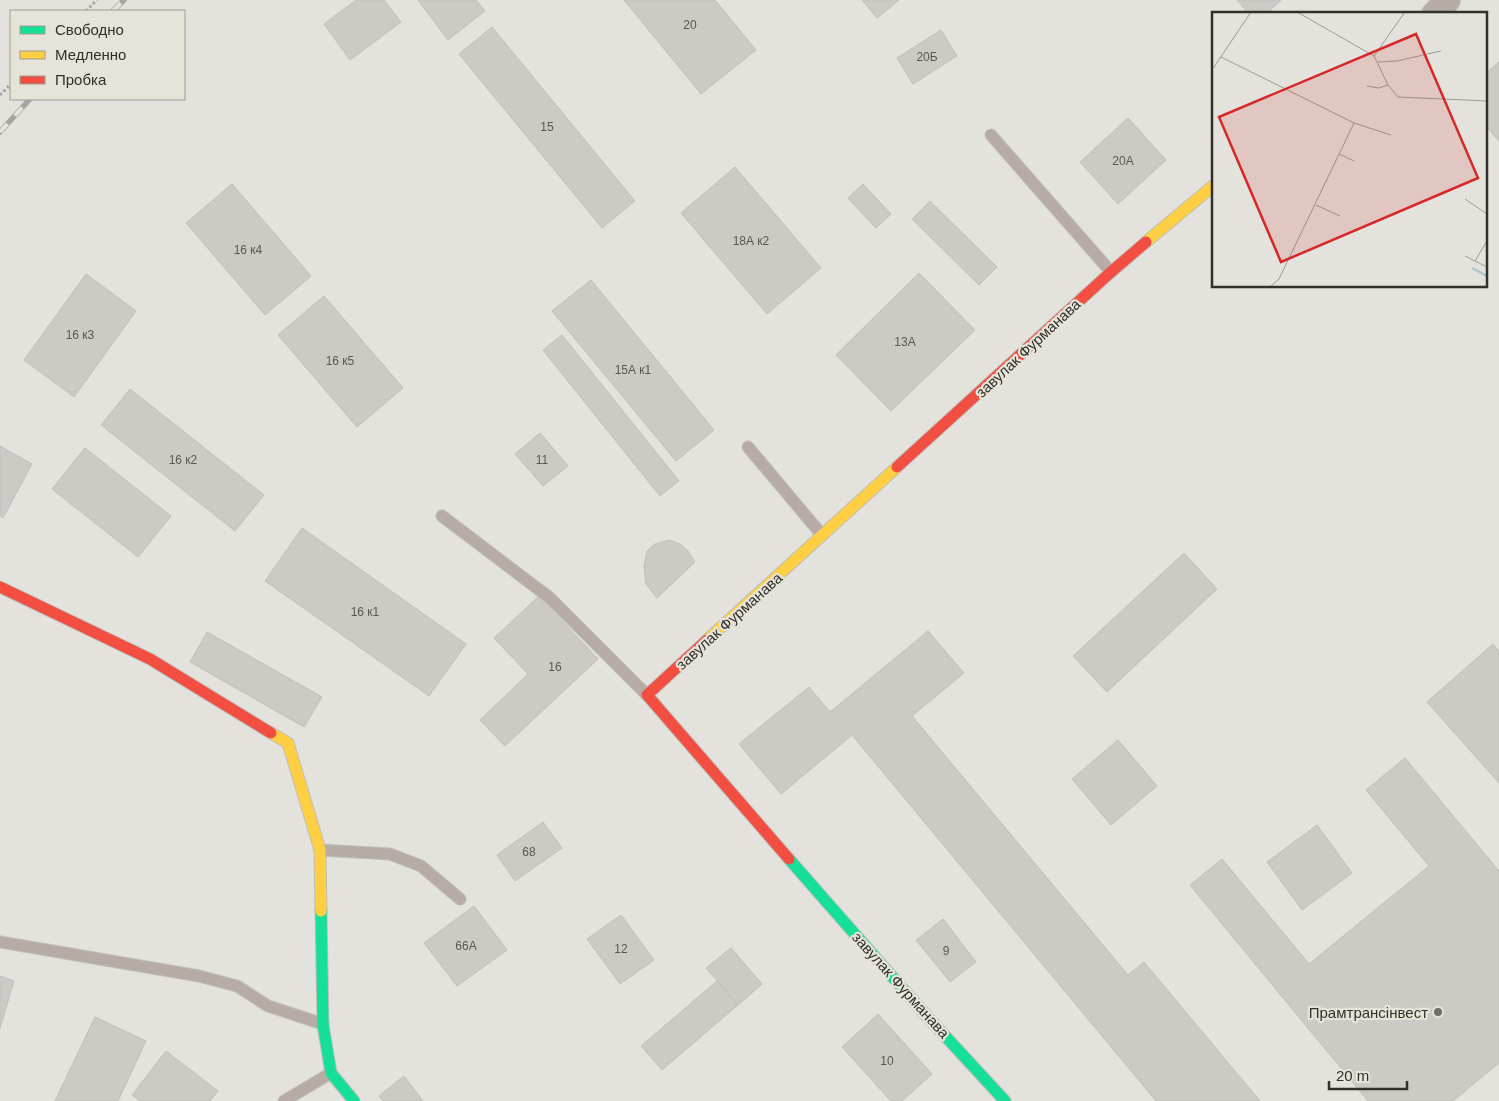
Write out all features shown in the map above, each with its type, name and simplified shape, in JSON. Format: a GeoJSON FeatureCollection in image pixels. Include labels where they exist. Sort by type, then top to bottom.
{"type":"FeatureCollection","features":[{"type":"Feature","properties":{"kind":"street"},"geometry":{"type":"LineString","coordinates":[[1436,12],[1448,0]]}},
{"type":"Feature","properties":{"kind":"street","name":"завулак Фурманава"},"geometry":{"type":"LineString","coordinates":[[1005,1101],[924,1013],[647,695],[1111,272],[1212,187]]}},
{"type":"Feature","properties":{"kind":"street"},"geometry":{"type":"LineString","coordinates":[[0,587],[150,660],[288,743],[320,850],[323,1025],[331,1073],[354,1101]]}},
{"type":"Feature","properties":{"kind":"lane"},"geometry":{"type":"LineString","coordinates":[[991,135],[1111,272]]}},
{"type":"Feature","properties":{"kind":"lane"},"geometry":{"type":"LineString","coordinates":[[748,447],[823,536]]}},
{"type":"Feature","properties":{"kind":"lane"},"geometry":{"type":"LineString","coordinates":[[442,516],[550,598],[647,695]]}},
{"type":"Feature","properties":{"kind":"lane"},"geometry":{"type":"LineString","coordinates":[[320,850],[352,850],[390,854],[421,866],[460,899]]}},
{"type":"Feature","properties":{"kind":"lane"},"geometry":{"type":"LineString","coordinates":[[0,942],[199,976],[237,986],[268,1006],[323,1025]]}},
{"type":"Feature","properties":{"kind":"lane"},"geometry":{"type":"LineString","coordinates":[[284,1101],[331,1073]]}},
{"type":"Feature","properties":{"kind":"path"},"geometry":{"type":"LineString","coordinates":[[87,10],[97,0]]}},
{"type":"Feature","properties":{"kind":"path"},"geometry":{"type":"LineString","coordinates":[[0,95],[10,85]]}},
{"type":"Feature","properties":{"kind":"building"},"geometry":{"type":"Polygon","coordinates":[[[356,0],[384,0],[401,22],[350,60],[324,24],[356,0]]]}},
{"type":"Feature","properties":{"kind":"building"},"geometry":{"type":"Polygon","coordinates":[[[418,0],[476,0],[485,11],[448,40],[418,0]]]}},
{"type":"Feature","properties":{"kind":"building"},"geometry":{"type":"Polygon","coordinates":[[[624,0],[715,0],[756,50],[701,94],[624,0]]]}},
{"type":"Feature","properties":{"kind":"building"},"geometry":{"type":"Polygon","coordinates":[[[862,0],[899,0],[877,18],[862,0]]]}},
{"type":"Feature","properties":{"kind":"building"},"geometry":{"type":"Polygon","coordinates":[[[1237,0],[1281,0],[1268,12],[1247,12],[1237,0]]]}},
{"type":"Feature","properties":{"kind":"building"},"geometry":{"type":"Polygon","coordinates":[[[492,27],[635,201],[602,228],[459,54],[492,27]]]}},
{"type":"Feature","properties":{"kind":"building"},"geometry":{"type":"Polygon","coordinates":[[[941,30],[957,56],[913,84],[897,58],[941,30]]]}},
{"type":"Feature","properties":{"kind":"building"},"geometry":{"type":"Polygon","coordinates":[[[1499,62],[1499,141],[1486,126],[1486,73],[1499,62]]]}},
{"type":"Feature","properties":{"kind":"building"},"geometry":{"type":"Polygon","coordinates":[[[1128,118],[1166,160],[1118,204],[1080,162],[1128,118]]]}},
{"type":"Feature","properties":{"kind":"building"},"geometry":{"type":"Polygon","coordinates":[[[735,167],[821,268],[767,314],[681,213],[735,167]]]}},
{"type":"Feature","properties":{"kind":"building"},"geometry":{"type":"Polygon","coordinates":[[[232,184],[311,276],[265,315],[186,223],[232,184]]]}},
{"type":"Feature","properties":{"kind":"building"},"geometry":{"type":"Polygon","coordinates":[[[863,184],[891,214],[876,228],[848,198],[863,184]]]}},
{"type":"Feature","properties":{"kind":"building"},"geometry":{"type":"Polygon","coordinates":[[[930,201],[997,267],[979,285],[912,219],[930,201]]]}},
{"type":"Feature","properties":{"kind":"building"},"geometry":{"type":"Polygon","coordinates":[[[919,273],[975,330],[891,411],[836,355],[919,273]]]}},
{"type":"Feature","properties":{"kind":"building"},"geometry":{"type":"Polygon","coordinates":[[[86,274],[136,311],[74,397],[24,360],[86,274]]]}},
{"type":"Feature","properties":{"kind":"building"},"geometry":{"type":"Polygon","coordinates":[[[591,280],[714,430],[676,461],[552,311],[591,280]]]}},
{"type":"Feature","properties":{"kind":"building"},"geometry":{"type":"Polygon","coordinates":[[[324,296],[403,388],[357,427],[278,335],[324,296]]]}},
{"type":"Feature","properties":{"kind":"building"},"geometry":{"type":"Polygon","coordinates":[[[562,335],[679,481],[660,496],[543,350],[562,335]]]}},
{"type":"Feature","properties":{"kind":"building"},"geometry":{"type":"Polygon","coordinates":[[[130,389],[264,495],[235,531],[101,425],[130,389]]]}},
{"type":"Feature","properties":{"kind":"building"},"geometry":{"type":"Polygon","coordinates":[[[540,433],[568,466],[543,486],[515,454],[540,433]]]}},
{"type":"Feature","properties":{"kind":"building"},"geometry":{"type":"Polygon","coordinates":[[[0,446],[32,464],[3,518],[0,516],[0,446]]]}},
{"type":"Feature","properties":{"kind":"building"},"geometry":{"type":"Polygon","coordinates":[[[85,448],[171,516],[138,557],[52,489],[85,448]]]}},
{"type":"Feature","properties":{"kind":"building"},"geometry":{"type":"Polygon","coordinates":[[[302,528],[466,644],[429,696],[265,581],[302,528]]]}},
{"type":"Feature","properties":{"kind":"building"},"geometry":{"type":"Polygon","coordinates":[[[669,540],[680,544],[688,551],[695,562],[657,598],[646,584],[644,566],[647,551],[655,544],[669,540]]]}},
{"type":"Feature","properties":{"kind":"building"},"geometry":{"type":"Polygon","coordinates":[[[1184,553],[1217,589],[1107,692],[1073,656],[1184,553]]]}},
{"type":"Feature","properties":{"kind":"building"},"geometry":{"type":"Polygon","coordinates":[[[539,596],[598,659],[505,746],[480,720],[528,674],[494,638],[539,596]]]}},
{"type":"Feature","properties":{"kind":"building"},"geometry":{"type":"Polygon","coordinates":[[[928,631],[964,673],[912,716],[1128,975],[1144,962],[1260,1101],[1156,1101],[852,735],[781,794],[739,744],[809,687],[830,712],[928,631]]]}},
{"type":"Feature","properties":{"kind":"building"},"geometry":{"type":"Polygon","coordinates":[[[207,632],[322,697],[304,727],[190,662],[207,632]]]}},
{"type":"Feature","properties":{"kind":"building"},"geometry":{"type":"Polygon","coordinates":[[[1493,644],[1499,651],[1499,783],[1427,702],[1493,644]]]}},
{"type":"Feature","properties":{"kind":"building"},"geometry":{"type":"Polygon","coordinates":[[[1118,740],[1157,786],[1111,825],[1072,779],[1118,740]]]}},
{"type":"Feature","properties":{"kind":"building"},"geometry":{"type":"Polygon","coordinates":[[[1405,758],[1499,871],[1499,1063],[1453,1101],[1368,1101],[1190,885],[1222,859],[1309,964],[1429,866],[1366,790],[1405,758]]]}},
{"type":"Feature","properties":{"kind":"building"},"geometry":{"type":"Polygon","coordinates":[[[543,822],[562,848],[515,881],[497,855],[543,822]]]}},
{"type":"Feature","properties":{"kind":"building"},"geometry":{"type":"Polygon","coordinates":[[[1317,825],[1352,873],[1302,910],[1267,862],[1317,825]]]}},
{"type":"Feature","properties":{"kind":"building"},"geometry":{"type":"Polygon","coordinates":[[[474,906],[507,950],[457,986],[424,943],[474,906]]]}},
{"type":"Feature","properties":{"kind":"building"},"geometry":{"type":"Polygon","coordinates":[[[621,915],[654,960],[620,984],[587,939],[621,915]]]}},
{"type":"Feature","properties":{"kind":"building"},"geometry":{"type":"Polygon","coordinates":[[[943,919],[976,962],[950,982],[916,940],[943,919]]]}},
{"type":"Feature","properties":{"kind":"building"},"geometry":{"type":"Polygon","coordinates":[[[731,948],[762,984],[738,1005],[706,968],[731,948]]]}},
{"type":"Feature","properties":{"kind":"building"},"geometry":{"type":"Polygon","coordinates":[[[0,976],[14,981],[0,1028],[0,976]]]}},
{"type":"Feature","properties":{"kind":"building"},"geometry":{"type":"Polygon","coordinates":[[[717,981],[738,1005],[662,1070],[641,1046],[717,981]]]}},
{"type":"Feature","properties":{"kind":"building"},"geometry":{"type":"Polygon","coordinates":[[[878,1014],[932,1074],[902,1101],[891,1101],[842,1047],[878,1014]]]}},
{"type":"Feature","properties":{"kind":"building"},"geometry":{"type":"Polygon","coordinates":[[[95,1017],[146,1041],[118,1101],[55,1101],[95,1017]]]}},
{"type":"Feature","properties":{"kind":"building"},"geometry":{"type":"Polygon","coordinates":[[[166,1051],[218,1091],[210,1101],[140,1101],[132,1095],[166,1051]]]}},
{"type":"Feature","properties":{"kind":"building"},"geometry":{"type":"Polygon","coordinates":[[[404,1076],[423,1101],[383,1101],[379,1096],[404,1076]]]}},
{"type":"Feature","properties":{"kind":"railway"},"geometry":{"type":"LineString","coordinates":[[114,10],[124,0]]}},
{"type":"Feature","properties":{"kind":"railway"},"geometry":{"type":"LineString","coordinates":[[0,132],[29,100]]}},
{"type":"Feature","properties":{"kind":"traffic: fast"},"geometry":{"type":"LineString","coordinates":[[789,859],[924,1013],[1005,1101]]}},
{"type":"Feature","properties":{"kind":"traffic: fast"},"geometry":{"type":"LineString","coordinates":[[321,911],[323,1025],[331,1073],[354,1101]]}},
{"type":"Feature","properties":{"kind":"traffic: slow"},"geometry":{"type":"LineString","coordinates":[[1146,242],[1212,187]]}},
{"type":"Feature","properties":{"kind":"traffic: slow"},"geometry":{"type":"LineString","coordinates":[[707,640],[897,467]]}},
{"type":"Feature","properties":{"kind":"traffic: slow"},"geometry":{"type":"LineString","coordinates":[[271,733],[288,743],[320,850],[321,911]]}},
{"type":"Feature","properties":{"kind":"traffic: jam"},"geometry":{"type":"LineString","coordinates":[[897,467],[1146,242]]}},
{"type":"Feature","properties":{"kind":"traffic: jam"},"geometry":{"type":"LineString","coordinates":[[0,587],[150,659],[271,733]]}},
{"type":"Feature","properties":{"kind":"traffic: jam"},"geometry":{"type":"LineString","coordinates":[[707,640],[647,695],[789,859]]}},
{"type":"Feature","properties":{"kind":"place","name":"Прамтрансінвест"},"geometry":{"type":"Point","coordinates":[1438,1012]}}]}
